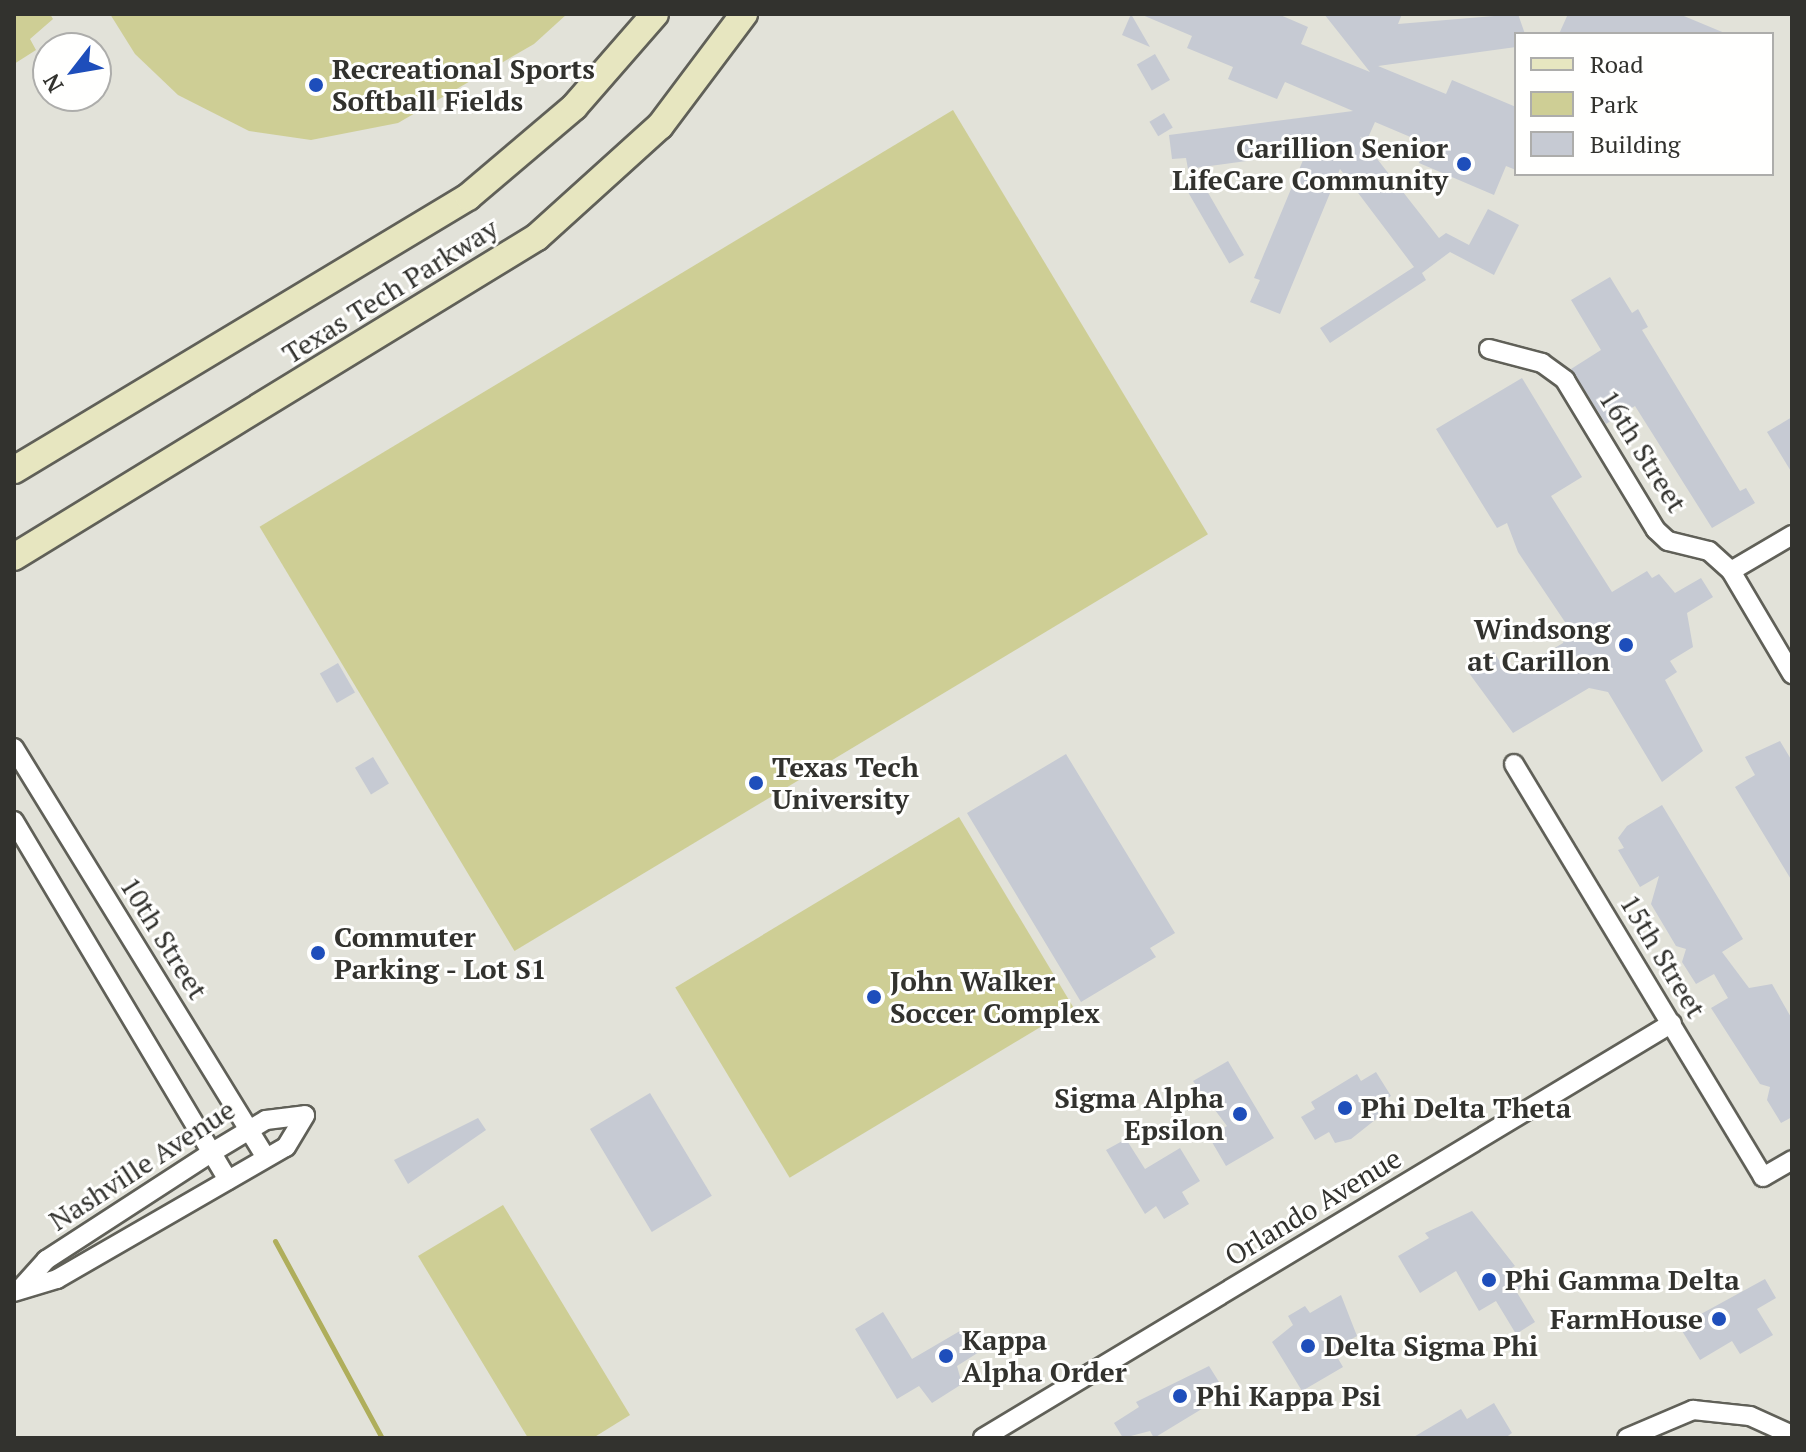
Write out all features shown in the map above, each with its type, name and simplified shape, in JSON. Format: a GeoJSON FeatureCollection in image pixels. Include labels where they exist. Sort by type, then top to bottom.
{"type":"FeatureCollection","features":[{"type":"Feature","properties":{"kind":"main road","name":"Texas Tech Parkway"},"geometry":{"type":"LineString","coordinates":[[14,470],[468,197],[574,107],[655,14]]}},
{"type":"Feature","properties":{"kind":"main road","name":"Texas Tech Parkway"},"geometry":{"type":"LineString","coordinates":[[14,557],[537,237],[660,126],[744,14]]}},
{"type":"Feature","properties":{"kind":"street","name":"16th Street"},"geometry":{"type":"LineString","coordinates":[[1489,349],[1542,363],[1565,380],[1656,530],[1668,541],[1709,551],[1731,571],[1792,674]]}},
{"type":"Feature","properties":{"kind":"street"},"geometry":{"type":"LineString","coordinates":[[1731,571],[1792,535]]}},
{"type":"Feature","properties":{"kind":"street","name":"10th Street"},"geometry":{"type":"LineString","coordinates":[[14,748],[266,1158]]}},
{"type":"Feature","properties":{"kind":"street","name":"15th Street"},"geometry":{"type":"LineString","coordinates":[[1514,764],[1763,1177],[1792,1160]]}},
{"type":"Feature","properties":{"kind":"street"},"geometry":{"type":"LineString","coordinates":[[14,821],[228,1180]]}},
{"type":"Feature","properties":{"kind":"street","name":"Orlando Avenue"},"geometry":{"type":"LineString","coordinates":[[983,1438],[1672,1023]]}},
{"type":"Feature","properties":{"kind":"street","name":"Nashville Avenue"},"geometry":{"type":"LineString","coordinates":[[305,1115],[286,1147],[57,1279],[18,1290],[46,1260],[211,1153],[266,1120],[305,1115]]}},
{"type":"Feature","properties":{"kind":"street"},"geometry":{"type":"LineString","coordinates":[[1627,1438],[1693,1410],[1750,1416],[1792,1435]]}},
{"type":"Feature","properties":{"kind":"green space"},"geometry":{"type":"Polygon","coordinates":[[[14,14],[50,14],[53,19],[38,32],[32,32],[32,53],[14,64],[14,14]]]}},
{"type":"Feature","properties":{"kind":"green space","name":"Recreational Sports Softball Fields"},"geometry":{"type":"Polygon","coordinates":[[[110,14],[567,14],[534,44],[398,123],[311,140],[249,131],[178,95],[135,54],[110,14]]]}},
{"type":"Feature","properties":{"kind":"green space"},"geometry":{"type":"Polygon","coordinates":[[[953,110],[1208,534],[514,951],[260,527],[953,110]]]}},
{"type":"Feature","properties":{"kind":"green space","name":"John Walker Soccer Complex"},"geometry":{"type":"Polygon","coordinates":[[[959,817],[1073,1007],[790,1178],[675,987],[959,817]]]}},
{"type":"Feature","properties":{"kind":"green space"},"geometry":{"type":"Polygon","coordinates":[[[503,1205],[630,1415],[593,1438],[528,1438],[418,1256],[503,1205]]]}},
{"type":"Feature","properties":{"kind":"building"},"geometry":{"type":"Polygon","coordinates":[[[1131,14],[1150,47],[1122,35],[1131,14]]]}},
{"type":"Feature","properties":{"kind":"building","name":"Carillion Senior LifeCare Community"},"geometry":{"type":"Polygon","coordinates":[[[1140,14],[1278,14],[1308,27],[1301,44],[1370,72],[1324,14],[1402,14],[1398,24],[1518,14],[1524,32],[1514,32],[1514,47],[1378,66],[1446,94],[1452,80],[1514,106],[1514,169],[1506,166],[1494,195],[1419,163],[1427,144],[1375,122],[1367,140],[1360,137],[1439,238],[1446,233],[1469,245],[1488,209],[1519,225],[1494,275],[1450,252],[1422,273],[1426,280],[1330,343],[1320,328],[1414,267],[1340,169],[1280,314],[1250,302],[1260,280],[1254,278],[1306,153],[1188,169],[1186,158],[1172,159],[1169,135],[1353,111],[1285,82],[1277,99],[1228,79],[1233,67],[1187,48],[1192,36],[1140,14]]]}},
{"type":"Feature","properties":{"kind":"building"},"geometry":{"type":"Polygon","coordinates":[[[1568,14],[1679,14],[1722,32],[1560,32],[1568,14]]]}},
{"type":"Feature","properties":{"kind":"building"},"geometry":{"type":"Polygon","coordinates":[[[1155,54],[1170,80],[1152,90],[1137,65],[1155,54]]]}},
{"type":"Feature","properties":{"kind":"building"},"geometry":{"type":"Polygon","coordinates":[[[1164,113],[1173,128],[1158,136],[1149,122],[1164,113]]]}},
{"type":"Feature","properties":{"kind":"building"},"geometry":{"type":"Polygon","coordinates":[[[1203,184],[1244,255],[1229,264],[1188,192],[1203,184]]]}},
{"type":"Feature","properties":{"kind":"building"},"geometry":{"type":"Polygon","coordinates":[[[1610,277],[1632,313],[1638,309],[1648,327],[1642,330],[1740,491],[1746,488],[1755,503],[1712,528],[1635,406],[1606,424],[1571,369],[1601,350],[1571,300],[1610,277]]]}},
{"type":"Feature","properties":{"kind":"building","name":"Windsong at Carillon"},"geometry":{"type":"Polygon","coordinates":[[[1522,378],[1582,477],[1551,496],[1612,592],[1647,571],[1652,578],[1659,574],[1675,593],[1701,578],[1713,597],[1687,613],[1693,647],[1670,661],[1677,672],[1665,680],[1703,751],[1662,782],[1608,692],[1589,688],[1513,733],[1466,669],[1494,652],[1506,672],[1535,660],[1563,643],[1567,625],[1518,552],[1507,523],[1497,528],[1436,429],[1522,378]]]}},
{"type":"Feature","properties":{"kind":"building"},"geometry":{"type":"Polygon","coordinates":[[[1792,417],[1792,473],[1767,432],[1792,417]]]}},
{"type":"Feature","properties":{"kind":"building"},"geometry":{"type":"Polygon","coordinates":[[[338,663],[355,692],[337,703],[320,674],[338,663]]]}},
{"type":"Feature","properties":{"kind":"building"},"geometry":{"type":"Polygon","coordinates":[[[1780,741],[1792,761],[1792,881],[1735,787],[1755,775],[1745,757],[1780,741]]]}},
{"type":"Feature","properties":{"kind":"building"},"geometry":{"type":"Polygon","coordinates":[[[1066,754],[1175,933],[1150,948],[1156,957],[1081,1002],[967,813],[1066,754]]]}},
{"type":"Feature","properties":{"kind":"building"},"geometry":{"type":"Polygon","coordinates":[[[373,757],[389,784],[371,794],[355,768],[373,757]]]}},
{"type":"Feature","properties":{"kind":"building"},"geometry":{"type":"Polygon","coordinates":[[[1662,805],[1743,939],[1722,952],[1749,988],[1772,984],[1792,1019],[1792,1117],[1781,1123],[1767,1100],[1770,1087],[1760,1084],[1711,1008],[1728,998],[1714,974],[1696,984],[1682,962],[1686,949],[1676,946],[1651,904],[1659,876],[1640,887],[1618,850],[1624,848],[1618,838],[1627,826],[1662,805]]]}},
{"type":"Feature","properties":{"kind":"building","name":"Sigma Alpha Epsilon"},"geometry":{"type":"Polygon","coordinates":[[[1228,1061],[1274,1138],[1226,1166],[1209,1137],[1227,1126],[1193,1081],[1228,1061]]]}},
{"type":"Feature","properties":{"kind":"building","name":"Phi Delta Theta"},"geometry":{"type":"Polygon","coordinates":[[[1376,1072],[1391,1096],[1374,1106],[1380,1116],[1351,1139],[1335,1143],[1329,1132],[1315,1140],[1301,1117],[1315,1109],[1311,1102],[1357,1074],[1361,1081],[1376,1072]]]}},
{"type":"Feature","properties":{"kind":"building"},"geometry":{"type":"Polygon","coordinates":[[[650,1093],[712,1196],[652,1232],[590,1129],[650,1093]]]}},
{"type":"Feature","properties":{"kind":"building"},"geometry":{"type":"Polygon","coordinates":[[[478,1118],[486,1130],[408,1184],[394,1160],[478,1118]]]}},
{"type":"Feature","properties":{"kind":"building","name":"Sigma Alpha Epsilon"},"geometry":{"type":"Polygon","coordinates":[[[1126,1139],[1145,1169],[1180,1148],[1200,1181],[1182,1192],[1189,1204],[1164,1219],[1156,1206],[1145,1214],[1106,1150],[1126,1139]]]}},
{"type":"Feature","properties":{"kind":"building","name":"Phi Gamma Delta"},"geometry":{"type":"Polygon","coordinates":[[[1472,1211],[1515,1266],[1510,1269],[1522,1288],[1516,1291],[1535,1322],[1516,1334],[1496,1301],[1479,1311],[1456,1271],[1420,1293],[1398,1256],[1429,1238],[1425,1233],[1472,1211]]]}},
{"type":"Feature","properties":{"kind":"building","name":"FarmHouse"},"geometry":{"type":"Polygon","coordinates":[[[1765,1279],[1776,1298],[1757,1309],[1773,1335],[1740,1354],[1732,1341],[1700,1360],[1679,1326],[1765,1279]]]}},
{"type":"Feature","properties":{"kind":"building","name":"Delta Sigma Phi"},"geometry":{"type":"Polygon","coordinates":[[[1341,1295],[1357,1336],[1333,1350],[1343,1367],[1302,1391],[1272,1342],[1293,1325],[1288,1316],[1305,1306],[1310,1313],[1341,1295]]]}},
{"type":"Feature","properties":{"kind":"building","name":"Kappa Alpha Order"},"geometry":{"type":"Polygon","coordinates":[[[883,1312],[912,1359],[965,1328],[979,1352],[957,1366],[962,1384],[932,1403],[919,1386],[897,1399],[855,1329],[883,1312]]]}},
{"type":"Feature","properties":{"kind":"building","name":"Phi Kappa Psi"},"geometry":{"type":"Polygon","coordinates":[[[1209,1366],[1224,1390],[1205,1407],[1154,1438],[1150,1431],[1123,1438],[1114,1423],[1139,1407],[1136,1402],[1209,1366]]]}},
{"type":"Feature","properties":{"kind":"building"},"geometry":{"type":"Polygon","coordinates":[[[1494,1403],[1512,1433],[1505,1438],[1412,1438],[1461,1409],[1467,1419],[1494,1403]]]}},
{"type":"Feature","properties":{"kind":"waterway"},"geometry":{"type":"LineString","coordinates":[[275,1241],[382,1438]]}},
{"type":"Feature","properties":{"kind":"place","name":"Recreational Sports Softball Fields"},"geometry":{"type":"Point","coordinates":[316,85]}},
{"type":"Feature","properties":{"kind":"place","name":"Carillion Senior LifeCare Community"},"geometry":{"type":"Point","coordinates":[1464,164]}},
{"type":"Feature","properties":{"kind":"place","name":"Windsong at Carillon"},"geometry":{"type":"Point","coordinates":[1626,645]}},
{"type":"Feature","properties":{"kind":"place","name":"Texas Tech University"},"geometry":{"type":"Point","coordinates":[756,783]}},
{"type":"Feature","properties":{"kind":"place","name":"Commuter Parking - Lot S1"},"geometry":{"type":"Point","coordinates":[318,953]}},
{"type":"Feature","properties":{"kind":"place","name":"John Walker Soccer Complex"},"geometry":{"type":"Point","coordinates":[874,997]}},
{"type":"Feature","properties":{"kind":"place","name":"Phi Delta Theta"},"geometry":{"type":"Point","coordinates":[1345,1108]}},
{"type":"Feature","properties":{"kind":"place","name":"Sigma Alpha Epsilon"},"geometry":{"type":"Point","coordinates":[1240,1114]}},
{"type":"Feature","properties":{"kind":"place","name":"Phi Gamma Delta"},"geometry":{"type":"Point","coordinates":[1489,1280]}},
{"type":"Feature","properties":{"kind":"place","name":"FarmHouse"},"geometry":{"type":"Point","coordinates":[1719,1319]}},
{"type":"Feature","properties":{"kind":"place","name":"Delta Sigma Phi"},"geometry":{"type":"Point","coordinates":[1308,1346]}},
{"type":"Feature","properties":{"kind":"place","name":"Kappa Alpha Order"},"geometry":{"type":"Point","coordinates":[946,1356]}},
{"type":"Feature","properties":{"kind":"place","name":"Phi Kappa Psi"},"geometry":{"type":"Point","coordinates":[1180,1396]}}]}
